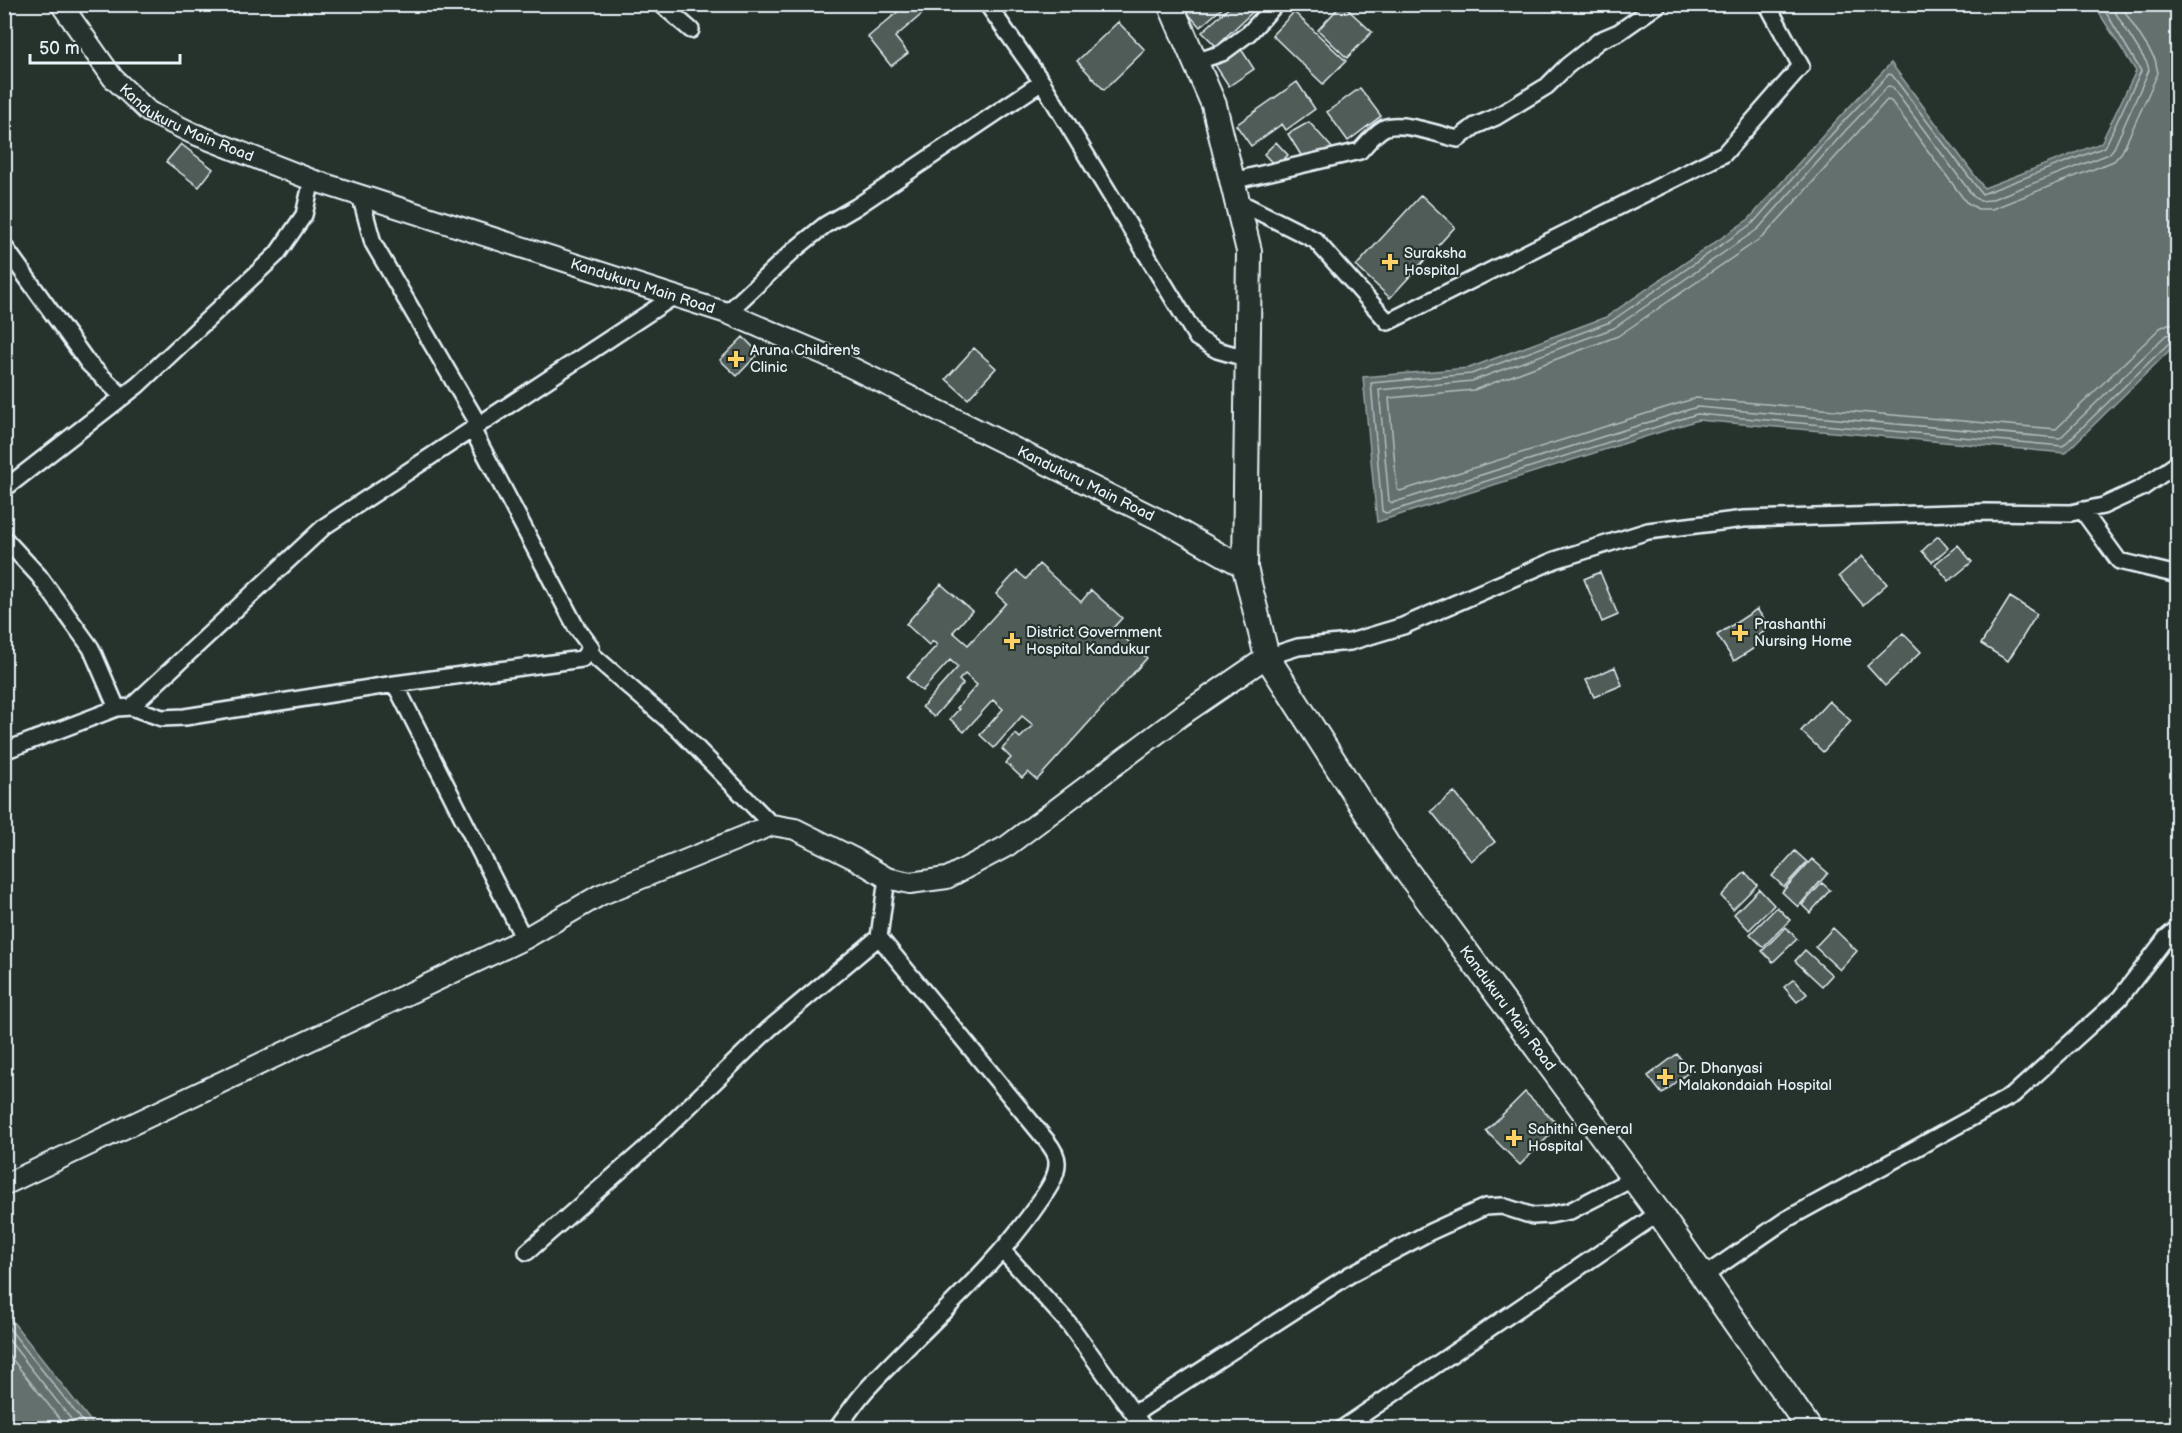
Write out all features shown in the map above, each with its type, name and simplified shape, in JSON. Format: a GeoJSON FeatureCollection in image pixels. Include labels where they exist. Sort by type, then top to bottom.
{"type":"FeatureCollection","features":[{"type":"Feature","properties":{"kind":"main road","name":"Kandukuru Main Road"},"geometry":{"type":"LineString","coordinates":[[1170,4],[1214,105],[1249,251],[1245,568],[1267,657],[1388,846],[1704,1276],[1809,1428]]}},
{"type":"Feature","properties":{"kind":"street","name":"Kandukuru Main Road"},"geometry":{"type":"LineString","coordinates":[[61,4],[113,78],[149,112],[192,133],[312,180],[727,313],[826,355],[1168,524],[1245,568]]}},
{"type":"Feature","properties":{"kind":"street"},"geometry":{"type":"LineString","coordinates":[[661,4],[691,30]]}},
{"type":"Feature","properties":{"kind":"street"},"geometry":{"type":"LineString","coordinates":[[987,4],[1042,82],[1197,338],[1216,350],[1249,359]]}},
{"type":"Feature","properties":{"kind":"street"},"geometry":{"type":"LineString","coordinates":[[1195,62],[1222,53],[1249,33],[1276,4]]}},
{"type":"Feature","properties":{"kind":"street"},"geometry":{"type":"LineString","coordinates":[[1235,191],[1360,150],[1386,127],[1402,125],[1458,139],[1475,126],[1496,117],[1547,86],[1567,66],[1600,40],[1619,32],[1659,4]]}},
{"type":"Feature","properties":{"kind":"street"},"geometry":{"type":"LineString","coordinates":[[1235,191],[1315,240],[1388,322],[1724,154],[1801,66],[1767,4]]}},
{"type":"Feature","properties":{"kind":"street"},"geometry":{"type":"LineString","coordinates":[[727,313],[793,251],[825,225],[856,207],[1042,82]]}},
{"type":"Feature","properties":{"kind":"street"},"geometry":{"type":"LineString","coordinates":[[4,489],[123,397],[277,254],[304,215],[312,180]]}},
{"type":"Feature","properties":{"kind":"street"},"geometry":{"type":"LineString","coordinates":[[4,538],[39,576],[91,648],[124,707],[162,718],[185,717],[394,684],[582,659],[591,647],[576,627],[475,427],[373,243],[360,195]]}},
{"type":"Feature","properties":{"kind":"street"},"geometry":{"type":"LineString","coordinates":[[4,246],[88,363],[123,397]]}},
{"type":"Feature","properties":{"kind":"street"},"geometry":{"type":"LineString","coordinates":[[4,751],[124,707],[325,526],[673,297]]}},
{"type":"Feature","properties":{"kind":"street"},"geometry":{"type":"LineString","coordinates":[[4,1185],[524,939],[600,895],[772,825],[795,829],[887,878],[910,883],[947,878],[1007,846],[1182,715],[1267,657],[1298,647],[1350,642],[1403,626],[1555,560],[1648,531],[1744,519],[2071,513],[2103,506],[2142,488],[2178,463]]}},
{"type":"Feature","properties":{"kind":"street"},"geometry":{"type":"LineString","coordinates":[[2082,510],[2119,561],[2178,576]]}},
{"type":"Feature","properties":{"kind":"street"},"geometry":{"type":"LineString","coordinates":[[588,651],[678,729],[772,825]]}},
{"type":"Feature","properties":{"kind":"street"},"geometry":{"type":"LineString","coordinates":[[394,684],[524,939]]}},
{"type":"Feature","properties":{"kind":"street"},"geometry":{"type":"LineString","coordinates":[[526,1252],[646,1148],[769,1029],[879,937],[887,878]]}},
{"type":"Feature","properties":{"kind":"street"},"geometry":{"type":"LineString","coordinates":[[1704,1276],[1787,1219],[2013,1095],[2120,998],[2166,938],[2178,928]]}},
{"type":"Feature","properties":{"kind":"street"},"geometry":{"type":"LineString","coordinates":[[837,1428],[866,1390],[979,1278],[1028,1219],[1051,1183],[1058,1164],[1053,1149],[879,937]]}},
{"type":"Feature","properties":{"kind":"street"},"geometry":{"type":"LineString","coordinates":[[1134,1414],[1351,1274],[1430,1232],[1485,1207],[1502,1206],[1533,1216],[1570,1211],[1632,1179]]}},
{"type":"Feature","properties":{"kind":"street"},"geometry":{"type":"LineString","coordinates":[[1343,1428],[1659,1214]]}},
{"type":"Feature","properties":{"kind":"street"},"geometry":{"type":"LineString","coordinates":[[1002,1250],[1069,1324],[1144,1428]]}},
{"type":"Feature","properties":{"kind":"water"},"geometry":{"type":"Polygon","coordinates":[[[2094,5],[2177,5],[2177,343],[2065,453],[1698,420],[1377,522],[1363,377],[1469,368],[1606,317],[1749,219],[1891,63],[1984,188],[2101,143],[2136,71],[2094,5]]]}},
{"type":"Feature","properties":{"kind":"water"},"geometry":{"type":"Polygon","coordinates":[[[5,1312],[96,1428],[5,1428],[5,1312]]]}},
{"type":"Feature","properties":{"kind":"building"},"geometry":{"type":"Polygon","coordinates":[[[907,4],[934,4],[895,37],[908,53],[891,66],[868,37],[907,4]]]}},
{"type":"Feature","properties":{"kind":"building"},"geometry":{"type":"Polygon","coordinates":[[[1187,4],[1227,4],[1200,27],[1183,8],[1187,4]]]}},
{"type":"Feature","properties":{"kind":"building"},"geometry":{"type":"Polygon","coordinates":[[[1233,4],[1260,5],[1216,46],[1202,32],[1233,4]]]}},
{"type":"Feature","properties":{"kind":"building"},"geometry":{"type":"Polygon","coordinates":[[[1342,4],[1372,32],[1347,58],[1318,30],[1342,4]]]}},
{"type":"Feature","properties":{"kind":"building"},"geometry":{"type":"Polygon","coordinates":[[[1294,12],[1346,61],[1323,84],[1272,35],[1294,12]]]}},
{"type":"Feature","properties":{"kind":"building"},"geometry":{"type":"Polygon","coordinates":[[[1118,22],[1145,50],[1104,90],[1077,61],[1118,22]]]}},
{"type":"Feature","properties":{"kind":"building"},"geometry":{"type":"Polygon","coordinates":[[[1241,49],[1254,69],[1229,86],[1215,65],[1241,49]]]}},
{"type":"Feature","properties":{"kind":"building"},"geometry":{"type":"Polygon","coordinates":[[[1297,82],[1315,109],[1286,130],[1282,124],[1251,146],[1236,125],[1297,82]]]}},
{"type":"Feature","properties":{"kind":"building"},"geometry":{"type":"Polygon","coordinates":[[[1360,88],[1381,116],[1348,141],[1327,112],[1360,88]]]}},
{"type":"Feature","properties":{"kind":"building"},"geometry":{"type":"Polygon","coordinates":[[[1309,122],[1335,151],[1304,160],[1288,134],[1309,122]]]}},
{"type":"Feature","properties":{"kind":"building"},"geometry":{"type":"Polygon","coordinates":[[[1276,142],[1288,155],[1276,167],[1264,154],[1276,142]]]}},
{"type":"Feature","properties":{"kind":"building"},"geometry":{"type":"Polygon","coordinates":[[[181,144],[213,169],[199,187],[166,162],[181,144]]]}},
{"type":"Feature","properties":{"kind":"building"},"geometry":{"type":"Polygon","coordinates":[[[1421,195],[1455,227],[1390,298],[1356,266],[1421,195]]]}},
{"type":"Feature","properties":{"kind":"building"},"geometry":{"type":"Polygon","coordinates":[[[743,337],[759,353],[737,376],[720,360],[743,337]]]}},
{"type":"Feature","properties":{"kind":"building"},"geometry":{"type":"Polygon","coordinates":[[[974,348],[996,368],[968,399],[946,379],[974,348]]]}},
{"type":"Feature","properties":{"kind":"building"},"geometry":{"type":"Polygon","coordinates":[[[1938,536],[1948,548],[1932,562],[1922,551],[1938,536]]]}},
{"type":"Feature","properties":{"kind":"building"},"geometry":{"type":"Polygon","coordinates":[[[1958,545],[1972,562],[1949,581],[1935,564],[1958,545]]]}},
{"type":"Feature","properties":{"kind":"building"},"geometry":{"type":"Polygon","coordinates":[[[1862,556],[1887,584],[1863,605],[1839,576],[1862,556]]]}},
{"type":"Feature","properties":{"kind":"building"},"geometry":{"type":"Polygon","coordinates":[[[1039,564],[1081,602],[1091,590],[1122,618],[1113,628],[1147,658],[1037,780],[1028,772],[1022,778],[1006,763],[1011,758],[1002,749],[1016,734],[1020,738],[1033,725],[1022,716],[994,748],[980,735],[1003,709],[993,700],[964,732],[950,719],[977,685],[965,674],[959,680],[963,684],[934,717],[922,707],[958,667],[950,660],[922,691],[907,678],[937,645],[933,641],[929,645],[906,624],[941,584],[972,611],[953,632],[968,645],[1006,603],[996,594],[1017,571],[1026,579],[1039,564]]]}},
{"type":"Feature","properties":{"kind":"building"},"geometry":{"type":"Polygon","coordinates":[[[1600,572],[1618,615],[1602,622],[1584,579],[1600,572]]]}},
{"type":"Feature","properties":{"kind":"building"},"geometry":{"type":"Polygon","coordinates":[[[2010,597],[2037,614],[2008,661],[1981,644],[2010,597]]]}},
{"type":"Feature","properties":{"kind":"building"},"geometry":{"type":"Polygon","coordinates":[[[1757,609],[1770,628],[1754,638],[1759,645],[1734,661],[1717,635],[1757,609]]]}},
{"type":"Feature","properties":{"kind":"building"},"geometry":{"type":"Polygon","coordinates":[[[1903,633],[1921,652],[1885,686],[1867,666],[1903,633]]]}},
{"type":"Feature","properties":{"kind":"building"},"geometry":{"type":"Polygon","coordinates":[[[1615,667],[1622,685],[1594,697],[1586,680],[1615,667]]]}},
{"type":"Feature","properties":{"kind":"building"},"geometry":{"type":"Polygon","coordinates":[[[1829,701],[1851,721],[1823,752],[1801,731],[1829,701]]]}},
{"type":"Feature","properties":{"kind":"building"},"geometry":{"type":"Polygon","coordinates":[[[1454,792],[1495,842],[1471,861],[1431,811],[1454,792]]]}},
{"type":"Feature","properties":{"kind":"building"},"geometry":{"type":"Polygon","coordinates":[[[1795,851],[1807,862],[1784,887],[1772,876],[1795,851]]]}},
{"type":"Feature","properties":{"kind":"building"},"geometry":{"type":"Polygon","coordinates":[[[1812,859],[1828,873],[1798,907],[1782,892],[1812,859]]]}},
{"type":"Feature","properties":{"kind":"building"},"geometry":{"type":"Polygon","coordinates":[[[1745,872],[1757,885],[1733,909],[1721,896],[1745,872]]]}},
{"type":"Feature","properties":{"kind":"building"},"geometry":{"type":"Polygon","coordinates":[[[1822,883],[1830,890],[1810,913],[1802,905],[1822,883]]]}},
{"type":"Feature","properties":{"kind":"building"},"geometry":{"type":"Polygon","coordinates":[[[1759,889],[1774,905],[1749,930],[1734,914],[1759,889]]]}},
{"type":"Feature","properties":{"kind":"building"},"geometry":{"type":"Polygon","coordinates":[[[1777,907],[1790,920],[1763,947],[1750,934],[1777,907]]]}},
{"type":"Feature","properties":{"kind":"building"},"geometry":{"type":"Polygon","coordinates":[[[1786,927],[1797,939],[1773,962],[1762,951],[1786,927]]]}},
{"type":"Feature","properties":{"kind":"building"},"geometry":{"type":"Polygon","coordinates":[[[1833,928],[1857,951],[1840,970],[1815,947],[1833,928]]]}},
{"type":"Feature","properties":{"kind":"building"},"geometry":{"type":"Polygon","coordinates":[[[1805,950],[1832,975],[1822,986],[1795,961],[1805,950]]]}},
{"type":"Feature","properties":{"kind":"building"},"geometry":{"type":"Polygon","coordinates":[[[1794,979],[1807,994],[1797,1002],[1784,987],[1794,979]]]}},
{"type":"Feature","properties":{"kind":"building"},"geometry":{"type":"Polygon","coordinates":[[[1677,1054],[1690,1071],[1662,1094],[1648,1076],[1677,1054]]]}},
{"type":"Feature","properties":{"kind":"building"},"geometry":{"type":"Polygon","coordinates":[[[1525,1092],[1559,1126],[1520,1165],[1486,1131],[1525,1092]]]}},
{"type":"Feature","properties":{"kind":"place","name":"Suraksha Hospital"},"geometry":{"type":"Point","coordinates":[1390,262]}},
{"type":"Feature","properties":{"kind":"place","name":"Aruna Children's Clinic"},"geometry":{"type":"Point","coordinates":[736,359]}},
{"type":"Feature","properties":{"kind":"place","name":"Prashanthi Nursing Home"},"geometry":{"type":"Point","coordinates":[1740,633]}},
{"type":"Feature","properties":{"kind":"place","name":"District Government Hospital Kandukur"},"geometry":{"type":"Point","coordinates":[1012,641]}},
{"type":"Feature","properties":{"kind":"place","name":"Dr. Dhanyasi Malakondaiah Hospital"},"geometry":{"type":"Point","coordinates":[1665,1077]}},
{"type":"Feature","properties":{"kind":"place","name":"Sahithi General Hospital"},"geometry":{"type":"Point","coordinates":[1514,1138]}}]}
